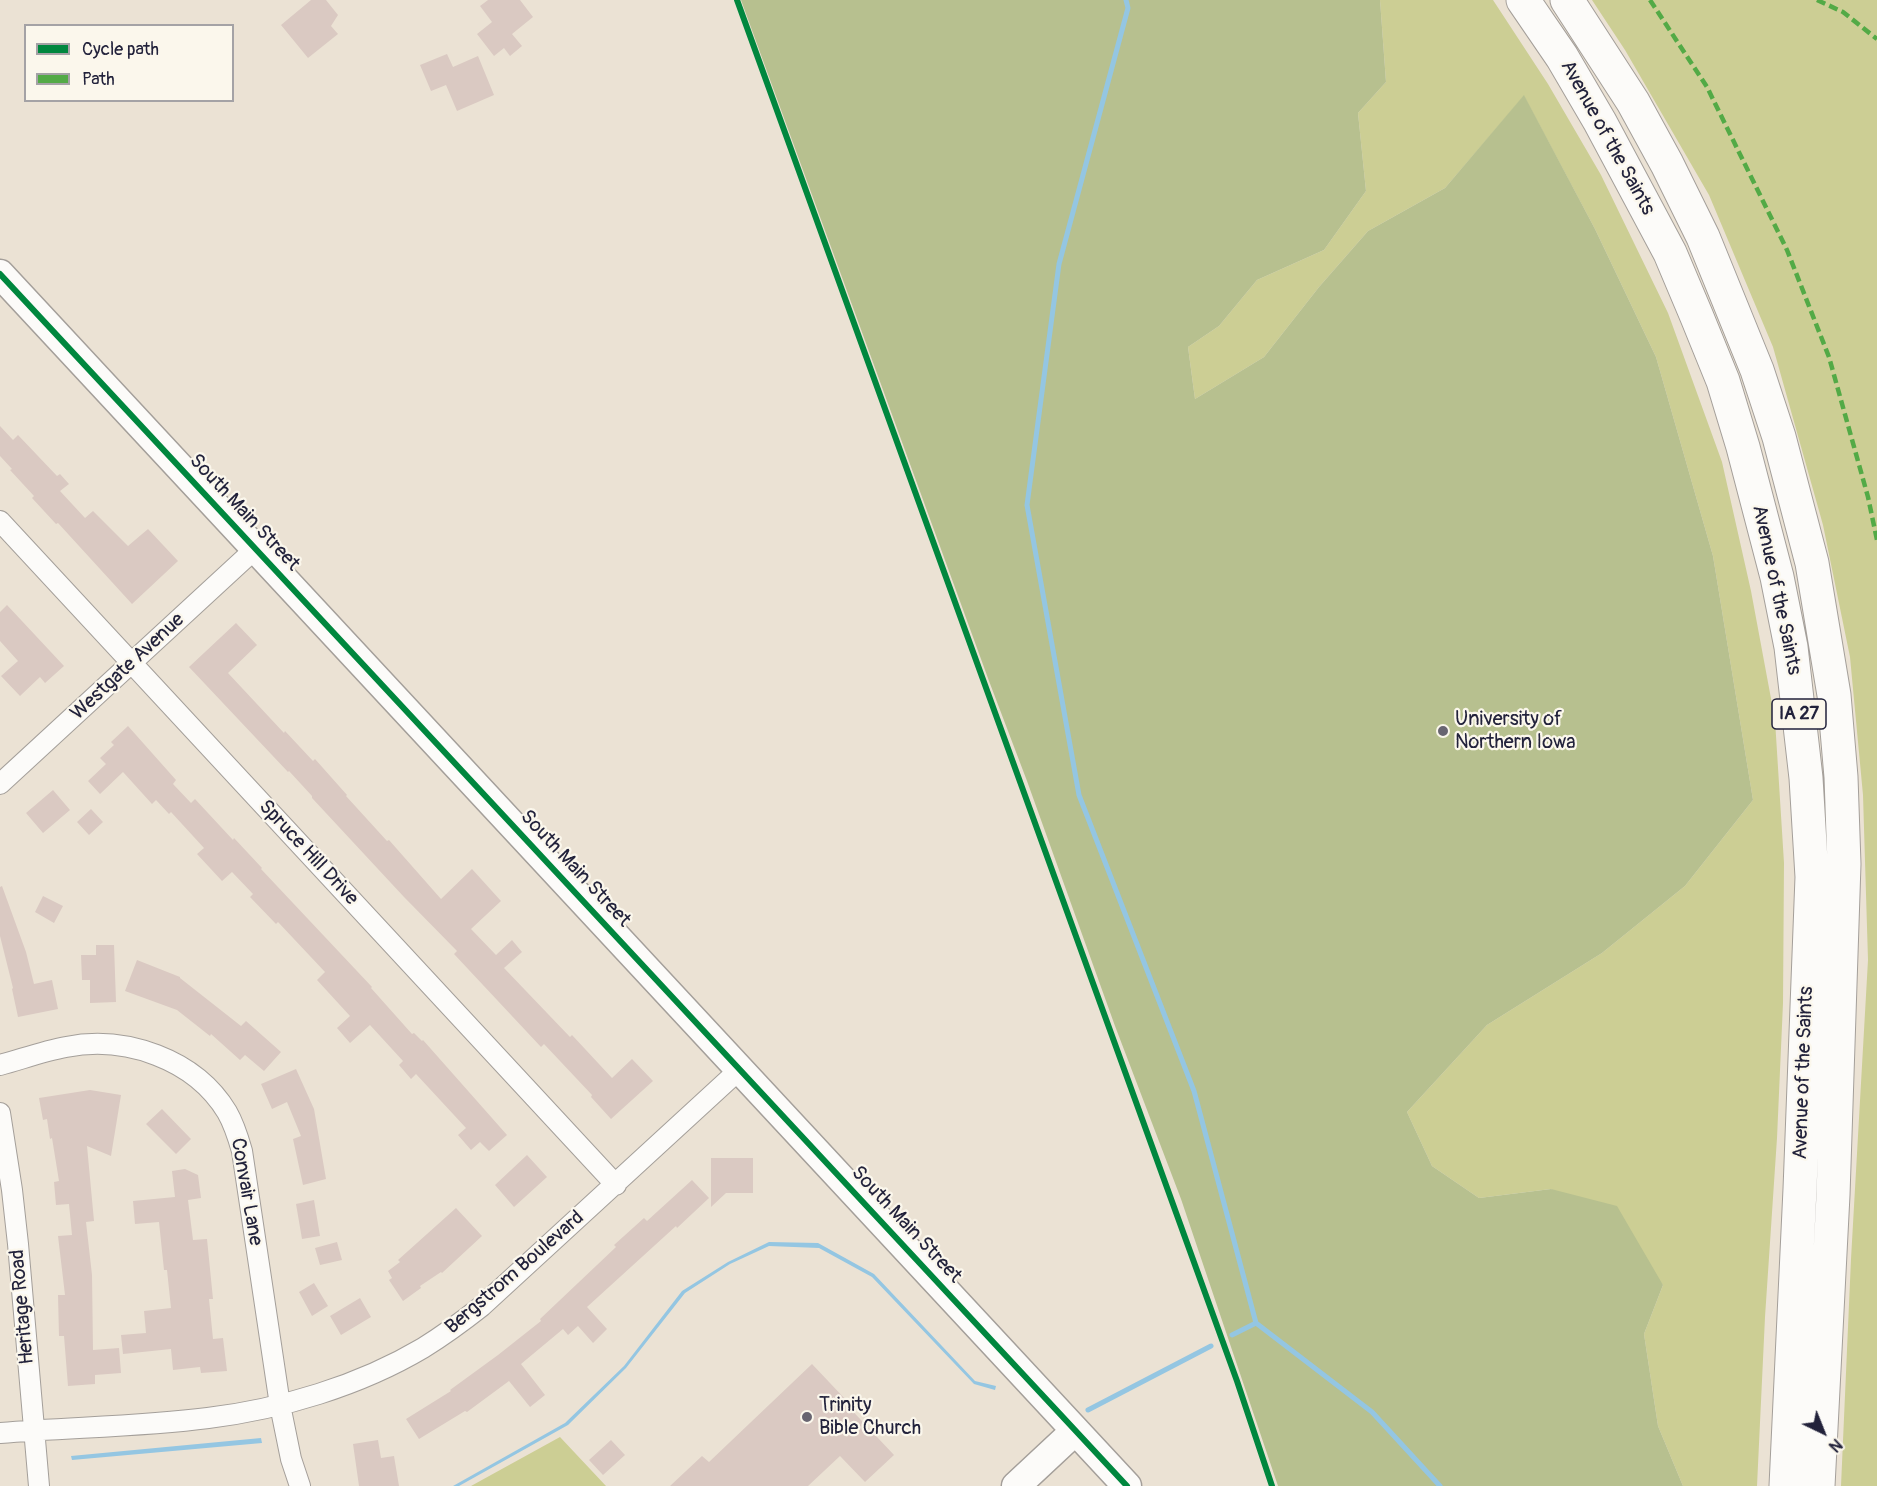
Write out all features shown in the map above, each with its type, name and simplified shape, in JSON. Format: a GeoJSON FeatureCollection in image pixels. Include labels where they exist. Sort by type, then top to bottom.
{"type":"FeatureCollection","features":[{"type":"Feature","properties":{"kind":"highway","name":"Avenue of the Saints"},"geometry":{"type":"LineString","coordinates":[[1523,0],[1562,57],[1600,122],[1670,253],[1697,317],[1723,381],[1743,447],[1774,565],[1791,647],[1806,778],[1812,877],[1786,1486]]}},
{"type":"Feature","properties":{"kind":"highway","name":"Avenue of the Saints"},"geometry":{"type":"LineString","coordinates":[[1568,0],[1633,102],[1703,237],[1757,370],[1775,426],[1812,563],[1834,695],[1841,777],[1844,864],[1833,1195],[1818,1486]]}},
{"type":"Feature","properties":{"kind":"street","name":"South Main Street"},"geometry":{"type":"LineString","coordinates":[[0,274],[1127,1486]]}},
{"type":"Feature","properties":{"kind":"street","name":"Spruce Hill Drive"},"geometry":{"type":"LineString","coordinates":[[0,521],[615,1185]]}},
{"type":"Feature","properties":{"kind":"street","name":"Westgate Avenue"},"geometry":{"type":"LineString","coordinates":[[0,784],[255,549]]}},
{"type":"Feature","properties":{"kind":"street","name":"Convair Lane"},"geometry":{"type":"LineString","coordinates":[[0,1065],[67,1046],[101,1044],[125,1047],[153,1054],[177,1064],[198,1079],[214,1095],[236,1131],[242,1150],[280,1405],[291,1459],[300,1486]]}},
{"type":"Feature","properties":{"kind":"street","name":"Bergstrom Boulevard"},"geometry":{"type":"LineString","coordinates":[[0,1433],[207,1419],[280,1405],[350,1382],[421,1349],[482,1306],[739,1070]]}},
{"type":"Feature","properties":{"kind":"street","name":"Heritage Road"},"geometry":{"type":"LineString","coordinates":[[0,1113],[15,1223],[39,1486]]}},
{"type":"Feature","properties":{"kind":"street"},"geometry":{"type":"LineString","coordinates":[[1016,1486],[1075,1431]]}},
{"type":"Feature","properties":{"kind":"green space","name":"University of Northern Iowa"},"geometry":{"type":"Polygon","coordinates":[[[741,0],[1380,0],[1386,82],[1358,113],[1366,191],[1324,250],[1257,280],[1219,326],[1188,347],[1195,399],[1264,357],[1319,287],[1368,231],[1445,188],[1524,95],[1595,229],[1656,357],[1713,556],[1753,800],[1685,886],[1602,953],[1487,1025],[1407,1112],[1432,1166],[1479,1198],[1551,1189],[1617,1206],[1663,1285],[1644,1334],[1658,1426],[1683,1486],[1278,1486],[1181,1199],[1115,1026],[741,0]]]}},
{"type":"Feature","properties":{"kind":"green space"},"geometry":{"type":"Polygon","coordinates":[[[1380,0],[1493,0],[1548,84],[1601,175],[1668,313],[1722,462],[1751,591],[1775,720],[1784,863],[1783,1003],[1757,1486],[1683,1486],[1658,1426],[1644,1334],[1663,1285],[1551,1189],[1479,1198],[1432,1166],[1407,1112],[1487,1025],[1602,953],[1685,886],[1753,800],[1713,556],[1656,357],[1595,229],[1524,96],[1445,188],[1368,231],[1319,287],[1264,357],[1195,399],[1188,347],[1219,326],[1257,280],[1324,250],[1366,191],[1358,113],[1386,82],[1380,0]]]}},
{"type":"Feature","properties":{"kind":"green space"},"geometry":{"type":"Polygon","coordinates":[[[1592,0],[1877,0],[1877,1486],[1841,1486],[1868,960],[1863,795],[1850,657],[1823,525],[1773,347],[1709,195],[1625,50],[1592,0]]]}},
{"type":"Feature","properties":{"kind":"green space"},"geometry":{"type":"Polygon","coordinates":[[[560,1437],[606,1486],[471,1486],[560,1437]]]}},
{"type":"Feature","properties":{"kind":"water"},"geometry":{"type":"Polygon","coordinates":[[[769,1242],[818,1243],[874,1274],[975,1381],[996,1386],[995,1390],[974,1384],[872,1277],[819,1248],[769,1246],[730,1264],[685,1293],[626,1368],[568,1425],[459,1486],[453,1486],[565,1423],[624,1366],[682,1291],[728,1262],[769,1242]]]}},
{"type":"Feature","properties":{"kind":"water"},"geometry":{"type":"Polygon","coordinates":[[[261,1438],[262,1443],[72,1460],[71,1456],[261,1438]]]}},
{"type":"Feature","properties":{"kind":"building"},"geometry":{"type":"Polygon","coordinates":[[[311,0],[326,0],[338,15],[331,26],[338,34],[308,58],[281,25],[311,0]]]}},
{"type":"Feature","properties":{"kind":"building"},"geometry":{"type":"Polygon","coordinates":[[[488,0],[520,0],[533,17],[512,34],[522,46],[510,56],[504,48],[494,56],[477,34],[492,22],[480,6],[488,0]]]}},
{"type":"Feature","properties":{"kind":"building"},"geometry":{"type":"Polygon","coordinates":[[[447,54],[453,67],[478,56],[494,95],[457,111],[446,85],[431,91],[420,65],[447,54]]]}},
{"type":"Feature","properties":{"kind":"building"},"geometry":{"type":"Polygon","coordinates":[[[0,426],[13,440],[18,435],[57,476],[60,474],[69,484],[60,491],[85,518],[93,511],[128,546],[148,529],[178,561],[132,604],[32,498],[34,496],[10,470],[12,469],[0,456],[0,426]]]}},
{"type":"Feature","properties":{"kind":"building"},"geometry":{"type":"Polygon","coordinates":[[[7,605],[64,666],[45,683],[40,677],[20,696],[1,676],[18,661],[0,641],[0,612],[7,605]]]}},
{"type":"Feature","properties":{"kind":"building"},"geometry":{"type":"Polygon","coordinates":[[[236,623],[257,645],[228,673],[284,733],[285,731],[313,761],[315,759],[441,899],[472,869],[501,901],[471,929],[496,955],[512,940],[522,952],[504,968],[612,1078],[632,1059],[653,1081],[611,1119],[591,1097],[592,1095],[544,1044],[541,1047],[454,954],[457,951],[189,667],[236,623]]]}},
{"type":"Feature","properties":{"kind":"building"},"geometry":{"type":"Polygon","coordinates":[[[128,726],[176,780],[173,784],[191,803],[195,799],[233,840],[234,838],[372,987],[412,1034],[414,1033],[423,1040],[507,1135],[489,1151],[480,1142],[471,1150],[458,1135],[466,1128],[416,1074],[411,1079],[399,1065],[403,1061],[370,1025],[350,1043],[337,1028],[350,1016],[317,980],[325,972],[278,922],[276,924],[250,897],[253,894],[232,872],[222,881],[197,854],[204,848],[171,812],[169,814],[156,800],[152,804],[123,772],[100,794],[88,781],[106,764],[100,758],[114,745],[111,742],[128,726]]]}},
{"type":"Feature","properties":{"kind":"building"},"geometry":{"type":"Polygon","coordinates":[[[53,790],[70,810],[43,833],[26,813],[53,790]]]}},
{"type":"Feature","properties":{"kind":"building"},"geometry":{"type":"Polygon","coordinates":[[[91,809],[103,822],[89,835],[77,822],[91,809]]]}},
{"type":"Feature","properties":{"kind":"building"},"geometry":{"type":"Polygon","coordinates":[[[2,886],[26,952],[34,984],[52,980],[58,1009],[18,1017],[0,936],[0,887],[2,886]]]}},
{"type":"Feature","properties":{"kind":"building"},"geometry":{"type":"Polygon","coordinates":[[[43,896],[63,906],[54,923],[35,912],[43,896]]]}},
{"type":"Feature","properties":{"kind":"building"},"geometry":{"type":"Polygon","coordinates":[[[96,945],[114,945],[116,1002],[90,1003],[90,980],[82,980],[81,955],[96,955],[96,945]]]}},
{"type":"Feature","properties":{"kind":"building"},"geometry":{"type":"Polygon","coordinates":[[[137,960],[180,977],[241,1026],[246,1021],[281,1052],[264,1071],[245,1055],[240,1060],[211,1034],[210,1036],[177,1010],[125,991],[137,960]]]}},
{"type":"Feature","properties":{"kind":"building"},"geometry":{"type":"Polygon","coordinates":[[[296,1069],[314,1109],[326,1179],[303,1185],[293,1139],[301,1136],[287,1102],[272,1109],[261,1084],[296,1069]]]}},
{"type":"Feature","properties":{"kind":"building"},"geometry":{"type":"Polygon","coordinates":[[[90,1090],[121,1095],[111,1156],[87,1146],[94,1221],[86,1222],[92,1275],[93,1350],[119,1348],[121,1373],[95,1375],[95,1384],[68,1386],[64,1336],[59,1336],[58,1295],[65,1295],[58,1236],[72,1235],[69,1204],[56,1205],[54,1182],[59,1181],[52,1138],[50,1139],[47,1119],[43,1120],[39,1098],[90,1090]]]}},
{"type":"Feature","properties":{"kind":"building"},"geometry":{"type":"Polygon","coordinates":[[[162,1109],[191,1139],[176,1154],[146,1124],[162,1109]]]}},
{"type":"Feature","properties":{"kind":"building"},"geometry":{"type":"Polygon","coordinates":[[[527,1155],[547,1177],[514,1207],[495,1185],[527,1155]]]}},
{"type":"Feature","properties":{"kind":"building"},"geometry":{"type":"Polygon","coordinates":[[[711,1158],[753,1158],[753,1193],[726,1193],[711,1207],[711,1158]]]}},
{"type":"Feature","properties":{"kind":"building"},"geometry":{"type":"Polygon","coordinates":[[[185,1169],[198,1175],[201,1198],[188,1200],[193,1240],[207,1239],[213,1299],[209,1299],[213,1339],[223,1338],[227,1371],[201,1373],[200,1367],[173,1370],[171,1349],[123,1354],[121,1335],[146,1333],[144,1311],[171,1308],[159,1222],[135,1224],[133,1201],[175,1197],[172,1171],[185,1169]]]}},
{"type":"Feature","properties":{"kind":"building"},"geometry":{"type":"Polygon","coordinates":[[[692,1180],[709,1198],[587,1307],[607,1329],[593,1343],[578,1326],[568,1335],[563,1329],[521,1364],[545,1395],[530,1407],[509,1381],[467,1412],[465,1411],[419,1439],[406,1419],[451,1391],[541,1321],[540,1319],[616,1247],[614,1245],[644,1218],[647,1221],[692,1180]]]}},
{"type":"Feature","properties":{"kind":"building"},"geometry":{"type":"Polygon","coordinates":[[[314,1200],[320,1236],[302,1239],[296,1204],[314,1200]]]}},
{"type":"Feature","properties":{"kind":"building"},"geometry":{"type":"Polygon","coordinates":[[[456,1208],[482,1236],[442,1273],[420,1286],[421,1288],[403,1301],[389,1280],[392,1278],[388,1271],[456,1208]]]}},
{"type":"Feature","properties":{"kind":"building"},"geometry":{"type":"Polygon","coordinates":[[[337,1242],[342,1260],[320,1265],[315,1248],[337,1242]]]}},
{"type":"Feature","properties":{"kind":"building"},"geometry":{"type":"Polygon","coordinates":[[[314,1283],[328,1306],[312,1316],[299,1292],[314,1283]]]}},
{"type":"Feature","properties":{"kind":"building"},"geometry":{"type":"Polygon","coordinates":[[[360,1298],[371,1317],[341,1335],[330,1316],[360,1298]]]}},
{"type":"Feature","properties":{"kind":"building","name":"Trinity Bible Church"},"geometry":{"type":"Polygon","coordinates":[[[812,1364],[894,1455],[865,1482],[840,1456],[808,1486],[670,1486],[702,1456],[709,1462],[812,1364]]]}},
{"type":"Feature","properties":{"kind":"building"},"geometry":{"type":"Polygon","coordinates":[[[378,1440],[381,1458],[394,1456],[399,1486],[359,1486],[353,1444],[378,1440]]]}},
{"type":"Feature","properties":{"kind":"building"},"geometry":{"type":"Polygon","coordinates":[[[611,1440],[625,1455],[603,1475],[589,1460],[611,1440]]]}},
{"type":"Feature","properties":{"kind":"waterway"},"geometry":{"type":"LineString","coordinates":[[1126,0],[1128,8],[1059,264],[1027,505],[1079,795],[1194,1091],[1256,1323],[1372,1412],[1440,1486]]}},
{"type":"Feature","properties":{"kind":"waterway"},"geometry":{"type":"LineString","coordinates":[[1232,1335],[1256,1323]]}},
{"type":"Feature","properties":{"kind":"waterway"},"geometry":{"type":"LineString","coordinates":[[1088,1410],[1211,1346]]}},
{"type":"Feature","properties":{"kind":"marked path"},"geometry":{"type":"LineString","coordinates":[[1650,0],[1707,87],[1787,250],[1829,357],[1868,497],[1877,540]]}},
{"type":"Feature","properties":{"kind":"marked path"},"geometry":{"type":"LineString","coordinates":[[1817,0],[1843,12],[1877,39]]}},
{"type":"Feature","properties":{"kind":"cycle path"},"geometry":{"type":"LineString","coordinates":[[737,0],[1237,1381],[1272,1486]]}},
{"type":"Feature","properties":{"kind":"cycle path"},"geometry":{"type":"LineString","coordinates":[[0,274],[1127,1486]]}},
{"type":"Feature","properties":{"kind":"place","name":"University of Northern Iowa"},"geometry":{"type":"Point","coordinates":[1443,731]}},
{"type":"Feature","properties":{"kind":"place","name":"Trinity Bible Church"},"geometry":{"type":"Point","coordinates":[807,1417]}}]}
